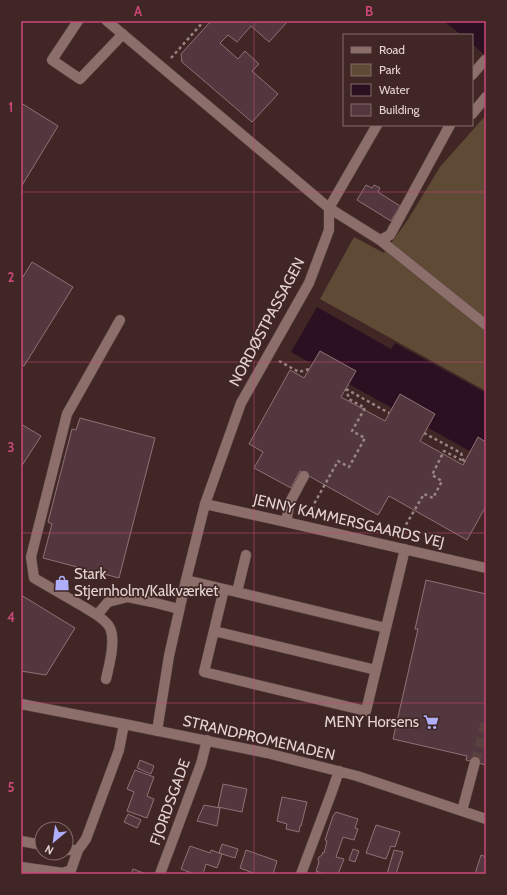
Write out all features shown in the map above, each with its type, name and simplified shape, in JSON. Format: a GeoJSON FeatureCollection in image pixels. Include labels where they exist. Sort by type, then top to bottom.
{"type":"FeatureCollection","features":[{"type":"Feature","properties":{"kind":"street"},"geometry":{"type":"LineString","coordinates":[[78,21],[52,60],[80,79],[123,34]]}},
{"type":"Feature","properties":{"kind":"street"},"geometry":{"type":"LineString","coordinates":[[107,21],[329,208],[380,240],[486,325]]}},
{"type":"Feature","properties":{"kind":"street"},"geometry":{"type":"LineString","coordinates":[[473,74],[485,60]]}},
{"type":"Feature","properties":{"kind":"street"},"geometry":{"type":"LineString","coordinates":[[473,115],[486,97]]}},
{"type":"Feature","properties":{"kind":"street"},"geometry":{"type":"LineString","coordinates":[[473,116],[477,118],[486,107]]}},
{"type":"Feature","properties":{"kind":"street"},"geometry":{"type":"LineString","coordinates":[[329,208],[376,126]]}},
{"type":"Feature","properties":{"kind":"street"},"geometry":{"type":"LineString","coordinates":[[380,240],[390,235],[449,126]]}},
{"type":"Feature","properties":{"kind":"street","name":"NORDØSTPASSAGEN"},"geometry":{"type":"LineString","coordinates":[[157,731],[169,656],[205,504],[241,403],[309,283],[329,230],[329,208]]}},
{"type":"Feature","properties":{"kind":"street"},"geometry":{"type":"LineString","coordinates":[[106,679],[112,652],[112,634],[110,627],[97,615],[34,578],[31,557],[67,414],[120,320]]}},
{"type":"Feature","properties":{"kind":"street"},"geometry":{"type":"LineString","coordinates":[[286,522],[290,502],[304,476]]}},
{"type":"Feature","properties":{"kind":"street","name":"JENNY KAMMERSGAARDS VEJ"},"geometry":{"type":"LineString","coordinates":[[205,504],[486,568]]}},
{"type":"Feature","properties":{"kind":"street"},"geometry":{"type":"LineString","coordinates":[[224,589],[204,672],[366,711],[405,549]]}},
{"type":"Feature","properties":{"kind":"street"},"geometry":{"type":"LineString","coordinates":[[237,592],[246,555]]}},
{"type":"Feature","properties":{"kind":"street"},"geometry":{"type":"LineString","coordinates":[[186,580],[386,628]]}},
{"type":"Feature","properties":{"kind":"street"},"geometry":{"type":"LineString","coordinates":[[97,615],[108,602],[128,597],[180,610]]}},
{"type":"Feature","properties":{"kind":"street"},"geometry":{"type":"LineString","coordinates":[[214,631],[376,670]]}},
{"type":"Feature","properties":{"kind":"street","name":"STRANDPROMENADEN"},"geometry":{"type":"LineString","coordinates":[[21,704],[267,753],[339,771],[486,819]]}},
{"type":"Feature","properties":{"kind":"street"},"geometry":{"type":"LineString","coordinates":[[21,867],[63,873],[71,870],[78,850],[86,839],[119,750],[124,724]]}},
{"type":"Feature","properties":{"kind":"street","name":"FJORDSGADE"},"geometry":{"type":"LineString","coordinates":[[160,874],[201,764],[207,740]]}},
{"type":"Feature","properties":{"kind":"street"},"geometry":{"type":"LineString","coordinates":[[462,811],[475,762]]}},
{"type":"Feature","properties":{"kind":"street"},"geometry":{"type":"LineString","coordinates":[[301,874],[339,771]]}},
{"type":"Feature","properties":{"kind":"street"},"geometry":{"type":"LineString","coordinates":[[21,841],[34,843]]}},
{"type":"Feature","properties":{"kind":"path"},"geometry":{"type":"LineString","coordinates":[[163,68],[204,21]]}},
{"type":"Feature","properties":{"kind":"path"},"geometry":{"type":"LineString","coordinates":[[289,366],[299,372],[310,369]]}},
{"type":"Feature","properties":{"kind":"path"},"geometry":{"type":"LineString","coordinates":[[314,504],[338,461],[348,467],[365,438],[352,431],[365,408],[349,399],[346,389],[389,413]]}},
{"type":"Feature","properties":{"kind":"path"},"geometry":{"type":"LineString","coordinates":[[404,528],[424,494],[433,498],[442,481],[432,475],[444,451],[465,462],[461,453],[424,433]]}},
{"type":"Feature","properties":{"kind":"green space"},"geometry":{"type":"Polygon","coordinates":[[[486,115],[486,391],[320,299],[354,237],[384,253],[407,221],[440,167],[486,115]]]}},
{"type":"Feature","properties":{"kind":"water"},"geometry":{"type":"Polygon","coordinates":[[[444,21],[486,21],[486,56],[473,45],[473,34],[460,34],[444,21]]]}},
{"type":"Feature","properties":{"kind":"water"},"geometry":{"type":"Polygon","coordinates":[[[317,307],[391,349],[395,343],[486,393],[486,460],[291,352],[317,307]]]}},
{"type":"Feature","properties":{"kind":"building"},"geometry":{"type":"Polygon","coordinates":[[[211,21],[288,21],[269,42],[251,26],[237,42],[228,35],[220,43],[238,59],[245,51],[259,64],[252,71],[278,94],[252,122],[182,62],[181,54],[211,21]]]}},
{"type":"Feature","properties":{"kind":"building"},"geometry":{"type":"Polygon","coordinates":[[[21,103],[58,126],[21,187],[21,103]]]}},
{"type":"Feature","properties":{"kind":"building"},"geometry":{"type":"Polygon","coordinates":[[[366,185],[372,188],[374,185],[380,188],[378,192],[400,206],[391,221],[357,200],[366,185]]]}},
{"type":"Feature","properties":{"kind":"building"},"geometry":{"type":"Polygon","coordinates":[[[32,262],[73,287],[24,366],[21,364],[21,280],[32,262]]]}},
{"type":"Feature","properties":{"kind":"building"},"geometry":{"type":"Polygon","coordinates":[[[320,351],[356,371],[341,397],[385,421],[400,394],[435,414],[420,441],[463,465],[478,437],[486,442],[486,506],[467,540],[389,496],[378,515],[300,471],[291,488],[254,468],[263,452],[249,444],[290,370],[304,378],[320,351]]]}},
{"type":"Feature","properties":{"kind":"building"},"geometry":{"type":"Polygon","coordinates":[[[80,418],[155,438],[119,578],[43,558],[52,524],[48,522],[72,429],[76,430],[80,418]]]}},
{"type":"Feature","properties":{"kind":"building"},"geometry":{"type":"Polygon","coordinates":[[[21,424],[41,436],[21,467],[21,424]]]}},
{"type":"Feature","properties":{"kind":"building"},"geometry":{"type":"Polygon","coordinates":[[[426,580],[486,594],[486,765],[466,760],[467,756],[393,739],[418,629],[415,629],[426,580]]]}},
{"type":"Feature","properties":{"kind":"building"},"geometry":{"type":"Polygon","coordinates":[[[21,595],[75,628],[46,675],[21,671],[21,595]]]}},
{"type":"Feature","properties":{"kind":"building"},"geometry":{"type":"Polygon","coordinates":[[[140,760],[154,766],[151,774],[137,768],[140,760]]]}},
{"type":"Feature","properties":{"kind":"building"},"geometry":{"type":"Polygon","coordinates":[[[135,770],[154,777],[147,796],[154,799],[147,818],[127,811],[134,792],[127,789],[135,770]]]}},
{"type":"Feature","properties":{"kind":"building"},"geometry":{"type":"Polygon","coordinates":[[[223,784],[247,789],[242,812],[218,807],[223,784]]]}},
{"type":"Feature","properties":{"kind":"building"},"geometry":{"type":"Polygon","coordinates":[[[282,797],[307,802],[299,832],[286,829],[287,824],[277,821],[282,797]]]}},
{"type":"Feature","properties":{"kind":"building"},"geometry":{"type":"Polygon","coordinates":[[[204,805],[220,808],[217,826],[197,821],[204,805]]]}},
{"type":"Feature","properties":{"kind":"building"},"geometry":{"type":"Polygon","coordinates":[[[336,812],[358,819],[355,828],[358,829],[354,840],[343,837],[336,857],[344,859],[338,874],[324,874],[316,871],[319,862],[318,860],[323,852],[324,853],[327,841],[325,840],[333,816],[336,812]]]}},
{"type":"Feature","properties":{"kind":"building"},"geometry":{"type":"Polygon","coordinates":[[[128,814],[141,820],[137,828],[124,822],[128,814]]]}},
{"type":"Feature","properties":{"kind":"building"},"geometry":{"type":"Polygon","coordinates":[[[376,825],[400,832],[395,847],[391,846],[386,859],[366,853],[376,825]]]}},
{"type":"Feature","properties":{"kind":"building"},"geometry":{"type":"Polygon","coordinates":[[[222,844],[238,849],[235,858],[219,853],[222,844]]]}},
{"type":"Feature","properties":{"kind":"building"},"geometry":{"type":"Polygon","coordinates":[[[190,846],[210,853],[211,850],[222,854],[217,868],[206,864],[203,874],[194,874],[181,869],[190,846]]]}},
{"type":"Feature","properties":{"kind":"building"},"geometry":{"type":"Polygon","coordinates":[[[353,849],[359,851],[355,862],[349,860],[353,849]]]}},
{"type":"Feature","properties":{"kind":"building"},"geometry":{"type":"Polygon","coordinates":[[[246,850],[277,861],[273,874],[252,874],[253,873],[240,868],[246,850]]]}},
{"type":"Feature","properties":{"kind":"building"},"geometry":{"type":"Polygon","coordinates":[[[394,850],[403,852],[396,874],[387,874],[394,850]]]}},
{"type":"Feature","properties":{"kind":"building"},"geometry":{"type":"Polygon","coordinates":[[[481,855],[486,857],[486,874],[475,874],[481,855]]]}},
{"type":"Feature","properties":{"kind":"building"},"geometry":{"type":"Polygon","coordinates":[[[133,869],[146,874],[131,874],[133,869]]]}},
{"type":"Feature","properties":{"kind":"tunnel"},"geometry":{"type":"LineString","coordinates":[[475,762],[486,722]]}},
{"type":"Feature","properties":{"kind":"place","name":"Stark Stjernholm/Kalkværket"},"geometry":{"type":"Point","coordinates":[62,583]}},
{"type":"Feature","properties":{"kind":"place","name":"MENY Horsens"},"geometry":{"type":"Point","coordinates":[431,722]}}]}
